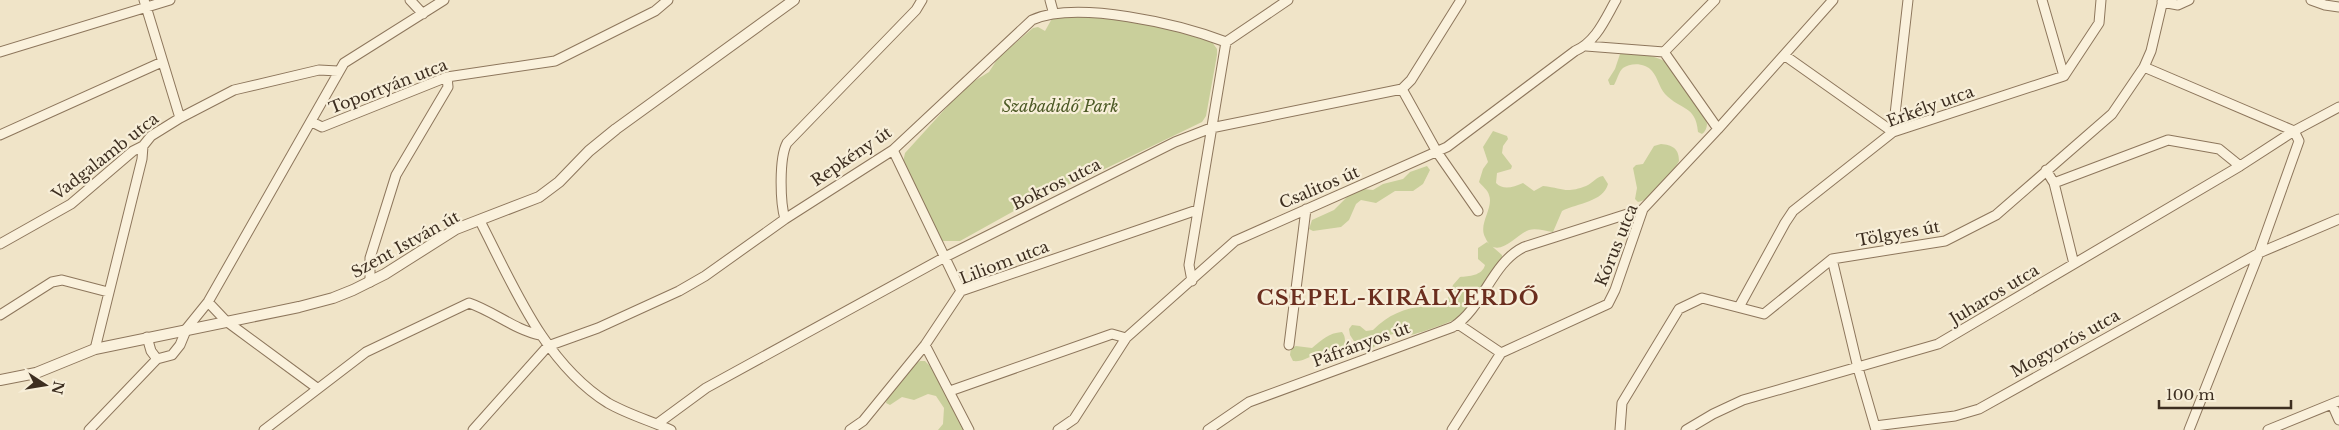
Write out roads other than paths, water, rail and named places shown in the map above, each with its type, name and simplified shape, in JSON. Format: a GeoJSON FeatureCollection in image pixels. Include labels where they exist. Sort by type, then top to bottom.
{"type":"FeatureCollection","features":[{"type":"Feature","properties":{"kind":"street"},"geometry":{"type":"LineString","coordinates":[[0,52],[145,4],[170,0]]}},
{"type":"Feature","properties":{"kind":"street"},"geometry":{"type":"LineString","coordinates":[[410,0],[423,14]]}},
{"type":"Feature","properties":{"kind":"street"},"geometry":{"type":"LineString","coordinates":[[89,430],[156,360],[172,355],[180,345],[187,328],[208,302],[344,63],[444,0]]}},
{"type":"Feature","properties":{"kind":"street","name":"Toportyán utca"},"geometry":{"type":"LineString","coordinates":[[312,122],[322,127],[447,78],[555,61],[655,11],[668,0]]}},
{"type":"Feature","properties":{"kind":"street"},"geometry":{"type":"LineString","coordinates":[[785,218],[782,210],[783,149],[916,10],[922,0]]}},
{"type":"Feature","properties":{"kind":"street"},"geometry":{"type":"LineString","coordinates":[[1050,0],[1053,11]]}},
{"type":"Feature","properties":{"kind":"street"},"geometry":{"type":"LineString","coordinates":[[1192,281],[1189,265],[1226,42],[1288,0]]}},
{"type":"Feature","properties":{"kind":"street"},"geometry":{"type":"LineString","coordinates":[[1461,0],[1411,80],[1402,89],[1437,152],[1478,211]]}},
{"type":"Feature","properties":{"kind":"street","name":"Csalitos út"},"geometry":{"type":"LineString","coordinates":[[1058,430],[1074,418],[1126,338],[1235,241],[1437,152],[1461,138],[1575,51],[1586,46],[1595,35],[1616,0]]}},
{"type":"Feature","properties":{"kind":"street"},"geometry":{"type":"LineString","coordinates":[[1586,46],[1664,52],[1715,0]]}},
{"type":"Feature","properties":{"kind":"street","name":"Kórus utca"},"geometry":{"type":"LineString","coordinates":[[1502,353],[1608,304],[1615,290],[1643,209],[1718,129],[1833,0]]}},
{"type":"Feature","properties":{"kind":"street"},"geometry":{"type":"LineString","coordinates":[[1784,55],[1893,132],[1908,0]]}},
{"type":"Feature","properties":{"kind":"street"},"geometry":{"type":"LineString","coordinates":[[2042,0],[2064,76]]}},
{"type":"Feature","properties":{"kind":"street"},"geometry":{"type":"LineString","coordinates":[[2064,76],[2099,23],[2101,0]]}},
{"type":"Feature","properties":{"kind":"street"},"geometry":{"type":"LineString","coordinates":[[2162,1],[2178,5],[2188,0]]}},
{"type":"Feature","properties":{"kind":"street"},"geometry":{"type":"LineString","coordinates":[[2312,0],[2331,7],[2339,7]]}},
{"type":"Feature","properties":{"kind":"street","name":"Szent István út"},"geometry":{"type":"LineString","coordinates":[[0,380],[36,373],[95,349],[333,298],[370,282],[456,229],[520,206],[551,189],[589,151],[616,129],[792,1]]}},
{"type":"Feature","properties":{"kind":"street","name":"Tölgyes út"},"geometry":{"type":"LineString","coordinates":[[1832,259],[1929,246],[1945,242],[1996,215],[2112,114],[2144,67],[2151,50],[2162,1]]}},
{"type":"Feature","properties":{"kind":"street"},"geometry":{"type":"LineString","coordinates":[[145,4],[180,118]]}},
{"type":"Feature","properties":{"kind":"street","name":"Repkény út"},"geometry":{"type":"LineString","coordinates":[[473,430],[548,346],[598,328],[694,283],[785,218],[893,150],[1032,20],[1042,14],[1053,11],[1093,10],[1132,14],[1172,23],[1226,42]]}},
{"type":"Feature","properties":{"kind":"street"},"geometry":{"type":"LineString","coordinates":[[1664,52],[1718,129]]}},
{"type":"Feature","properties":{"kind":"street"},"geometry":{"type":"LineString","coordinates":[[0,135],[162,62]]}},
{"type":"Feature","properties":{"kind":"street"},"geometry":{"type":"LineString","coordinates":[[2144,67],[2294,131],[2299,141],[2259,253],[2190,430]]}},
{"type":"Feature","properties":{"kind":"street","name":"Vadgalamb utca"},"geometry":{"type":"LineString","coordinates":[[0,244],[72,204],[133,151],[143,146],[151,136],[180,118],[234,90],[319,70],[338,71]]}},
{"type":"Feature","properties":{"kind":"street","name":"Erkély utca"},"geometry":{"type":"LineString","coordinates":[[1739,307],[1784,223],[1793,211],[1893,132],[2064,76]]}},
{"type":"Feature","properties":{"kind":"street"},"geometry":{"type":"LineString","coordinates":[[370,282],[370,258],[396,175],[448,87],[447,78]]}},
{"type":"Feature","properties":{"kind":"street","name":"Bokros utca"},"geometry":{"type":"LineString","coordinates":[[657,424],[706,388],[945,257],[1175,142],[1211,128],[1402,89]]}},
{"type":"Feature","properties":{"kind":"street","name":"Juharos utca"},"geometry":{"type":"LineString","coordinates":[[1686,430],[1713,414],[1743,400],[1938,344],[2240,166],[2294,131],[2339,108]]}},
{"type":"Feature","properties":{"kind":"street"},"geometry":{"type":"LineString","coordinates":[[2054,183],[2168,140],[2219,149],[2240,166]]}},
{"type":"Feature","properties":{"kind":"street"},"geometry":{"type":"LineString","coordinates":[[95,349],[142,160],[143,146]]}},
{"type":"Feature","properties":{"kind":"street"},"geometry":{"type":"LineString","coordinates":[[893,150],[961,291]]}},
{"type":"Feature","properties":{"kind":"street"},"geometry":{"type":"LineString","coordinates":[[2046,170],[2054,183],[2074,264]]}},
{"type":"Feature","properties":{"kind":"street","name":"Páfrányos út"},"geometry":{"type":"LineString","coordinates":[[1208,430],[1249,402],[1458,324],[1472,311],[1512,253],[1524,247],[1643,209]]}},
{"type":"Feature","properties":{"kind":"street","name":"Liliom utca"},"geometry":{"type":"LineString","coordinates":[[850,430],[863,420],[925,344],[961,291],[1197,210]]}},
{"type":"Feature","properties":{"kind":"street"},"geometry":{"type":"LineString","coordinates":[[1289,345],[1306,210]]}},
{"type":"Feature","properties":{"kind":"street","name":"Mogyorós utca"},"geometry":{"type":"LineString","coordinates":[[1875,428],[1955,416],[1979,409],[2259,253],[2339,218]]}},
{"type":"Feature","properties":{"kind":"street"},"geometry":{"type":"LineString","coordinates":[[480,221],[540,335],[548,346],[587,386],[608,403],[671,430]]}},
{"type":"Feature","properties":{"kind":"street"},"geometry":{"type":"LineString","coordinates":[[1620,430],[1622,403],[1679,309],[1702,298],[1764,314],[1832,259],[1858,368],[1875,428]]}},
{"type":"Feature","properties":{"kind":"street"},"geometry":{"type":"LineString","coordinates":[[0,315],[52,282],[62,280],[108,292]]}},
{"type":"Feature","properties":{"kind":"street"},"geometry":{"type":"LineString","coordinates":[[208,302],[226,321],[316,388]]}},
{"type":"Feature","properties":{"kind":"street"},"geometry":{"type":"LineString","coordinates":[[264,430],[316,388],[366,352],[469,303],[483,308],[531,333],[540,335]]}},
{"type":"Feature","properties":{"kind":"street"},"geometry":{"type":"LineString","coordinates":[[1452,430],[1502,353],[1458,324]]}},
{"type":"Feature","properties":{"kind":"street"},"geometry":{"type":"LineString","coordinates":[[950,391],[1112,334],[1126,338]]}},
{"type":"Feature","properties":{"kind":"street"},"geometry":{"type":"LineString","coordinates":[[147,337],[156,360]]}},
{"type":"Feature","properties":{"kind":"street"},"geometry":{"type":"LineString","coordinates":[[925,344],[969,430]]}},
{"type":"Feature","properties":{"kind":"street"},"geometry":{"type":"LineString","coordinates":[[2268,430],[2335,403],[2339,420]]}},
{"type":"Feature","properties":{"kind":"district","name":"CSEPEL-KIRÁLYERDŐ"},"geometry":{"type":"Point","coordinates":[1398,298]}},
{"type":"Feature","properties":{"kind":"park label","name":"Szabadidő Park"},"geometry":{"type":"Point","coordinates":[1060,106]}}]}
